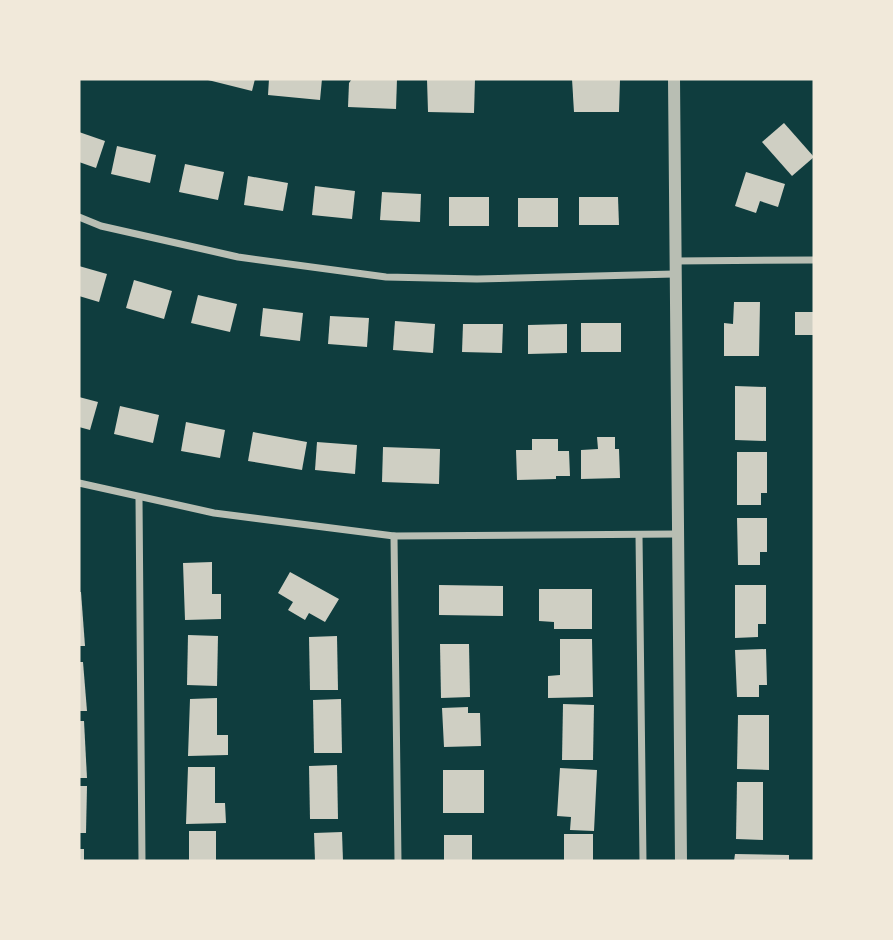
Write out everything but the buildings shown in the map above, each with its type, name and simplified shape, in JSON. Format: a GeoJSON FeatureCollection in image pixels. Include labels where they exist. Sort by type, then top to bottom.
{"type":"FeatureCollection","features":[{"type":"Feature","properties":{"kind":"street"},"geometry":{"type":"LineString","coordinates":[[674,79],[681,861]]}},
{"type":"Feature","properties":{"kind":"street"},"geometry":{"type":"LineString","coordinates":[[79,217],[101,226],[238,257],[386,277],[477,279],[814,260]]}},
{"type":"Feature","properties":{"kind":"street"},"geometry":{"type":"LineString","coordinates":[[79,483],[214,513],[394,536],[677,534]]}},
{"type":"Feature","properties":{"kind":"street"},"geometry":{"type":"LineString","coordinates":[[139,498],[142,861]]}},
{"type":"Feature","properties":{"kind":"street"},"geometry":{"type":"LineString","coordinates":[[639,535],[643,861]]}},
{"type":"Feature","properties":{"kind":"street"},"geometry":{"type":"LineString","coordinates":[[394,536],[398,861]]}}]}
